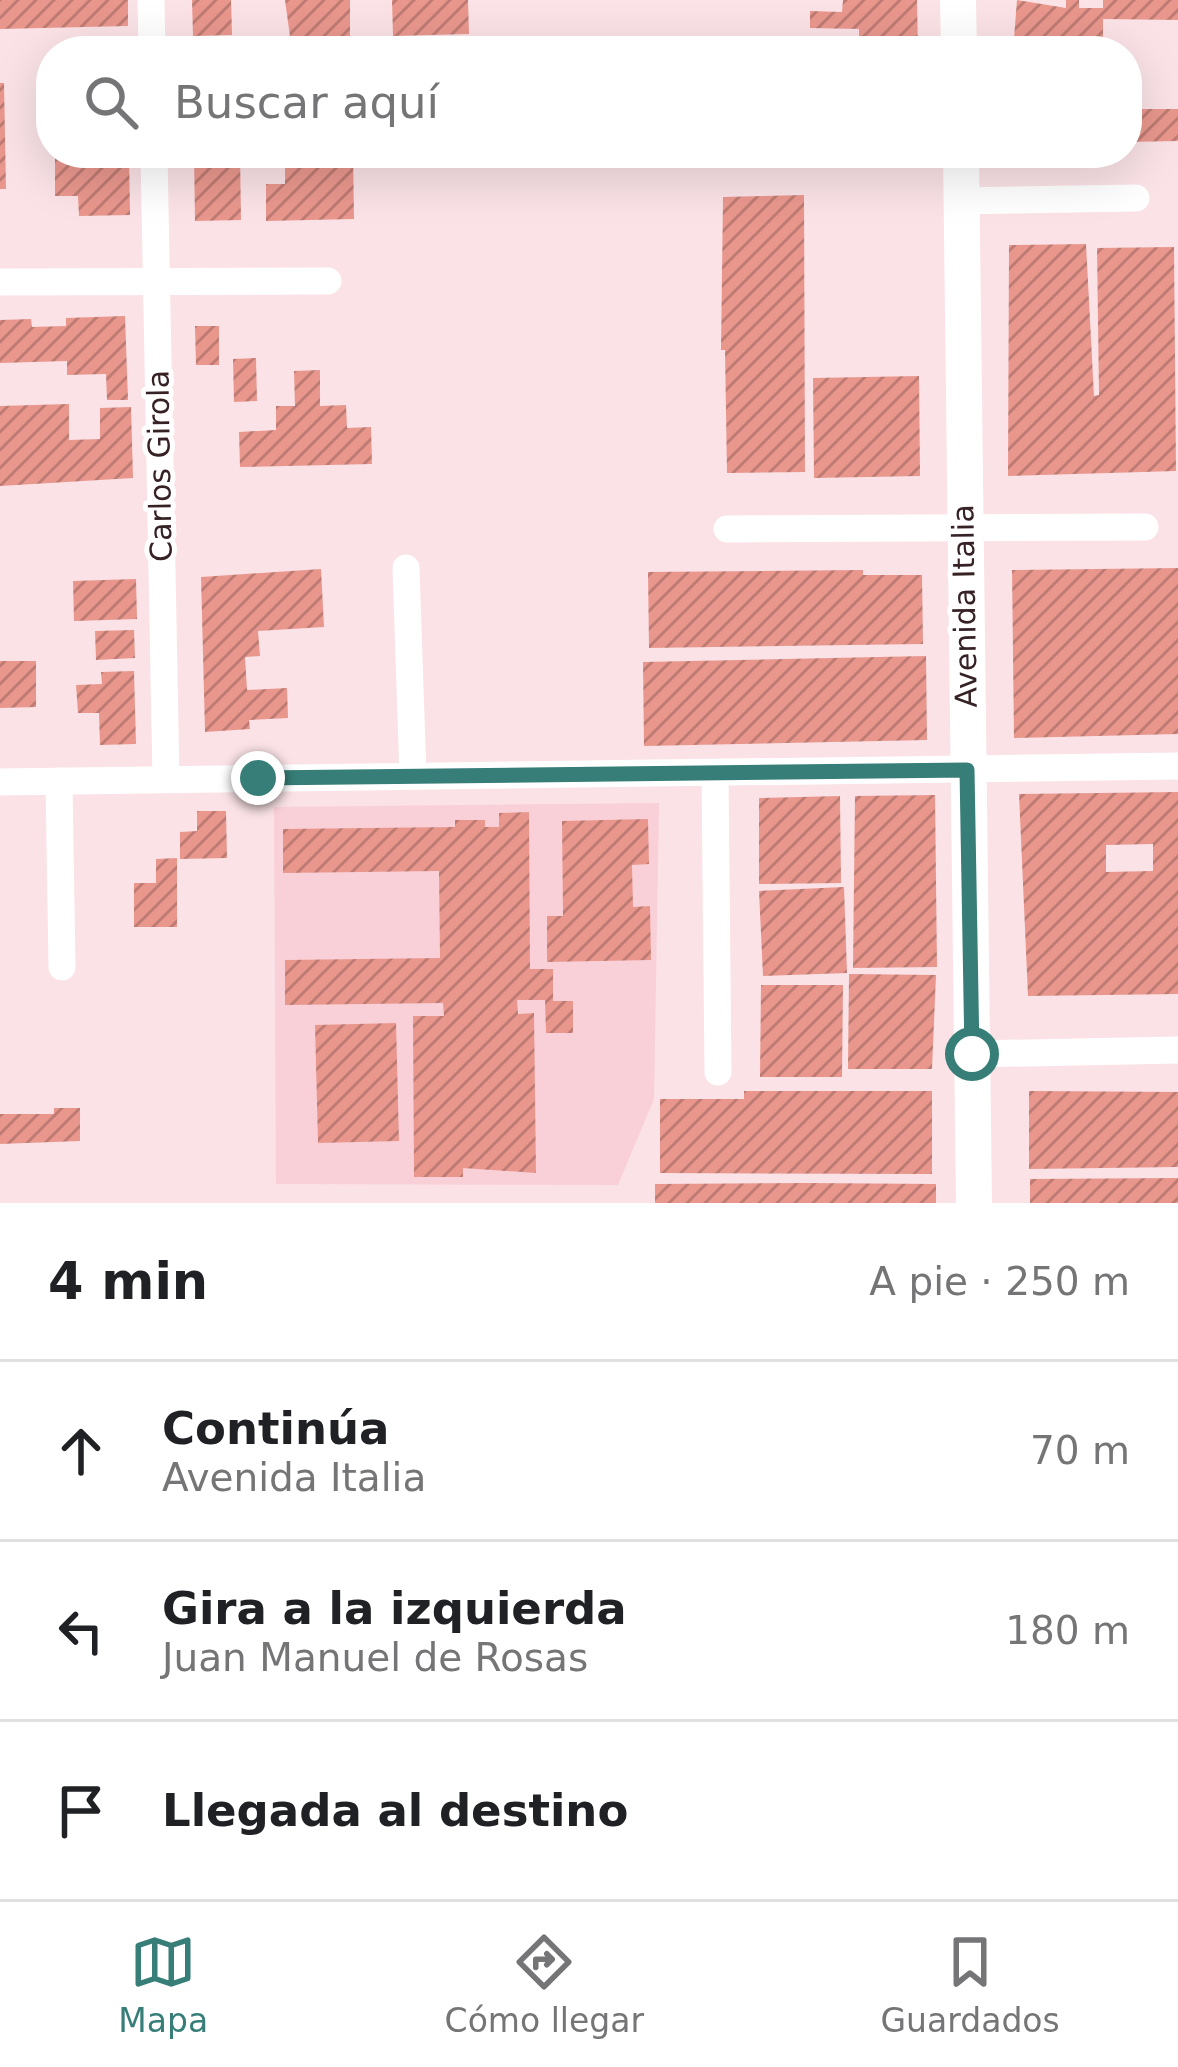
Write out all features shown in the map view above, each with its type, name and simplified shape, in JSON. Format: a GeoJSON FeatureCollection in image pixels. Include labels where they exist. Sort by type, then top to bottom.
{"type":"FeatureCollection","features":[{"type":"Feature","properties":{"kind":"main road"},"geometry":{"type":"LineString","coordinates":[[958,0],[959,36]]}},
{"type":"Feature","properties":{"kind":"main road","name":"Avenida Italia"},"geometry":{"type":"LineString","coordinates":[[961,168],[974,1203]]}},
{"type":"Feature","properties":{"kind":"street"},"geometry":{"type":"LineString","coordinates":[[151,0],[152,36]]}},
{"type":"Feature","properties":{"kind":"street","name":"Carlos Girola"},"geometry":{"type":"LineString","coordinates":[[154,168],[166,779]]}},
{"type":"Feature","properties":{"kind":"street"},"geometry":{"type":"LineString","coordinates":[[961,201],[1136,198]]}},
{"type":"Feature","properties":{"kind":"street"},"geometry":{"type":"LineString","coordinates":[[0,282],[328,281]]}},
{"type":"Feature","properties":{"kind":"street"},"geometry":{"type":"LineString","coordinates":[[727,529],[1144,527]]}},
{"type":"Feature","properties":{"kind":"street"},"geometry":{"type":"LineString","coordinates":[[406,568],[412,776]]}},
{"type":"Feature","properties":{"kind":"street"},"geometry":{"type":"LineString","coordinates":[[0,782],[1178,766]]}},
{"type":"Feature","properties":{"kind":"street"},"geometry":{"type":"LineString","coordinates":[[715,773],[718,1072]]}},
{"type":"Feature","properties":{"kind":"street"},"geometry":{"type":"LineString","coordinates":[[59,781],[62,967]]}},
{"type":"Feature","properties":{"kind":"street"},"geometry":{"type":"LineString","coordinates":[[972,1054],[1178,1050]]}},
{"type":"Feature","properties":{"kind":"shaded area"},"geometry":{"type":"Polygon","coordinates":[[[659,803],[654,1099],[618,1185],[276,1184],[274,807],[659,803]]]}},
{"type":"Feature","properties":{"kind":"building"},"geometry":{"type":"Polygon","coordinates":[[[0,0],[128,0],[128,26],[0,29],[0,0]]]}},
{"type":"Feature","properties":{"kind":"building"},"geometry":{"type":"Polygon","coordinates":[[[192,0],[231,0],[232,35],[193,36],[192,0]]]}},
{"type":"Feature","properties":{"kind":"building"},"geometry":{"type":"Polygon","coordinates":[[[285,0],[350,0],[350,36],[290,36],[285,0]]]}},
{"type":"Feature","properties":{"kind":"building"},"geometry":{"type":"Polygon","coordinates":[[[392,0],[468,0],[469,34],[393,36],[392,0]]]}},
{"type":"Feature","properties":{"kind":"building"},"geometry":{"type":"Polygon","coordinates":[[[843,0],[917,0],[918,36],[859,36],[859,29],[810,28],[810,11],[842,12],[843,0]]]}},
{"type":"Feature","properties":{"kind":"building"},"geometry":{"type":"Polygon","coordinates":[[[1017,0],[1066,8],[1066,0],[1079,0],[1079,8],[1103,8],[1103,0],[1178,0],[1178,20],[1103,19],[1103,36],[1014,36],[1017,0]]]}},
{"type":"Feature","properties":{"kind":"building"},"geometry":{"type":"Polygon","coordinates":[[[0,83],[4,83],[6,189],[0,189],[0,83]]]}},
{"type":"Feature","properties":{"kind":"building"},"geometry":{"type":"Polygon","coordinates":[[[1142,109],[1178,109],[1178,141],[1142,142],[1142,109]]]}},
{"type":"Feature","properties":{"kind":"building"},"geometry":{"type":"Polygon","coordinates":[[[55,168],[129,168],[130,215],[79,216],[78,196],[55,196],[55,168]]]}},
{"type":"Feature","properties":{"kind":"building"},"geometry":{"type":"Polygon","coordinates":[[[194,168],[240,168],[241,220],[195,221],[194,168]]]}},
{"type":"Feature","properties":{"kind":"building"},"geometry":{"type":"Polygon","coordinates":[[[285,168],[353,168],[354,219],[266,221],[266,184],[285,184],[285,168]]]}},
{"type":"Feature","properties":{"kind":"building"},"geometry":{"type":"Polygon","coordinates":[[[804,195],[805,472],[727,473],[725,350],[721,350],[723,197],[804,195]]]}},
{"type":"Feature","properties":{"kind":"building"},"geometry":{"type":"Polygon","coordinates":[[[1086,244],[1094,396],[1099,395],[1097,248],[1174,247],[1176,471],[1008,476],[1009,245],[1086,244]]]}},
{"type":"Feature","properties":{"kind":"building"},"geometry":{"type":"Polygon","coordinates":[[[125,316],[128,400],[107,400],[106,374],[67,375],[67,361],[0,363],[0,320],[31,319],[32,327],[66,326],[66,318],[125,316]]]}},
{"type":"Feature","properties":{"kind":"building"},"geometry":{"type":"Polygon","coordinates":[[[195,326],[219,326],[219,365],[196,365],[195,326]]]}},
{"type":"Feature","properties":{"kind":"building"},"geometry":{"type":"Polygon","coordinates":[[[256,358],[257,401],[234,402],[233,359],[256,358]]]}},
{"type":"Feature","properties":{"kind":"building"},"geometry":{"type":"Polygon","coordinates":[[[320,370],[320,406],[346,405],[347,428],[371,427],[372,464],[240,467],[239,432],[276,430],[276,406],[295,406],[294,371],[320,370]]]}},
{"type":"Feature","properties":{"kind":"building"},"geometry":{"type":"Polygon","coordinates":[[[919,376],[920,476],[814,478],[813,378],[919,376]]]}},
{"type":"Feature","properties":{"kind":"building"},"geometry":{"type":"Polygon","coordinates":[[[69,404],[69,440],[100,439],[100,408],[131,407],[133,478],[0,486],[0,406],[69,404]]]}},
{"type":"Feature","properties":{"kind":"building"},"geometry":{"type":"Polygon","coordinates":[[[1178,568],[1178,734],[1014,738],[1012,570],[1178,568]]]}},
{"type":"Feature","properties":{"kind":"building"},"geometry":{"type":"Polygon","coordinates":[[[321,569],[324,627],[258,631],[260,656],[245,657],[247,690],[287,688],[288,718],[249,720],[250,729],[205,732],[201,577],[321,569]]]}},
{"type":"Feature","properties":{"kind":"building"},"geometry":{"type":"Polygon","coordinates":[[[863,570],[863,575],[922,575],[923,644],[649,648],[648,572],[863,570]]]}},
{"type":"Feature","properties":{"kind":"building"},"geometry":{"type":"Polygon","coordinates":[[[136,579],[137,619],[74,621],[73,581],[136,579]]]}},
{"type":"Feature","properties":{"kind":"building"},"geometry":{"type":"Polygon","coordinates":[[[134,630],[135,658],[96,660],[95,631],[134,630]]]}},
{"type":"Feature","properties":{"kind":"building"},"geometry":{"type":"Polygon","coordinates":[[[926,656],[927,740],[644,746],[643,662],[926,656]]]}},
{"type":"Feature","properties":{"kind":"building"},"geometry":{"type":"Polygon","coordinates":[[[0,661],[36,661],[36,707],[0,708],[0,661]]]}},
{"type":"Feature","properties":{"kind":"building"},"geometry":{"type":"Polygon","coordinates":[[[134,671],[136,744],[100,745],[99,713],[78,713],[76,685],[102,684],[101,672],[134,671]]]}},
{"type":"Feature","properties":{"kind":"building"},"geometry":{"type":"Polygon","coordinates":[[[1178,792],[1178,994],[1028,996],[1019,794],[1178,792]],[[1153,844],[1106,845],[1106,872],[1153,871],[1153,844]]]}},
{"type":"Feature","properties":{"kind":"building"},"geometry":{"type":"Polygon","coordinates":[[[935,795],[937,967],[853,968],[855,796],[935,795]]]}},
{"type":"Feature","properties":{"kind":"building"},"geometry":{"type":"Polygon","coordinates":[[[840,796],[841,883],[759,884],[759,798],[840,796]]]}},
{"type":"Feature","properties":{"kind":"building"},"geometry":{"type":"Polygon","coordinates":[[[197,811],[226,811],[227,858],[180,859],[180,832],[197,831],[197,811]]]}},
{"type":"Feature","properties":{"kind":"building"},"geometry":{"type":"Polygon","coordinates":[[[529,812],[530,969],[553,969],[553,1001],[573,1001],[573,1033],[546,1033],[545,1000],[517,1000],[518,1014],[534,1013],[536,1173],[463,1168],[463,1177],[414,1177],[413,1016],[444,1016],[443,1003],[285,1005],[285,960],[440,958],[439,871],[283,873],[283,829],[455,827],[455,820],[485,820],[485,827],[499,827],[499,813],[529,812]]]}},
{"type":"Feature","properties":{"kind":"building"},"geometry":{"type":"Polygon","coordinates":[[[648,819],[649,864],[632,865],[633,907],[650,906],[651,960],[547,962],[547,916],[563,916],[562,821],[648,819]]]}},
{"type":"Feature","properties":{"kind":"building"},"geometry":{"type":"Polygon","coordinates":[[[177,858],[177,927],[134,927],[134,883],[156,883],[156,859],[177,858]]]}},
{"type":"Feature","properties":{"kind":"building"},"geometry":{"type":"Polygon","coordinates":[[[844,887],[847,973],[763,976],[759,891],[844,887]]]}},
{"type":"Feature","properties":{"kind":"building"},"geometry":{"type":"Polygon","coordinates":[[[849,974],[936,975],[932,1069],[848,1069],[849,974]]]}},
{"type":"Feature","properties":{"kind":"building"},"geometry":{"type":"Polygon","coordinates":[[[761,985],[843,985],[842,1077],[760,1077],[761,985]]]}},
{"type":"Feature","properties":{"kind":"building"},"geometry":{"type":"Polygon","coordinates":[[[396,1023],[399,1141],[318,1143],[315,1025],[396,1023]]]}},
{"type":"Feature","properties":{"kind":"building"},"geometry":{"type":"Polygon","coordinates":[[[744,1091],[932,1091],[932,1174],[660,1173],[660,1099],[744,1099],[744,1091]]]}},
{"type":"Feature","properties":{"kind":"building"},"geometry":{"type":"Polygon","coordinates":[[[1029,1091],[1178,1092],[1178,1167],[1029,1169],[1029,1091]]]}},
{"type":"Feature","properties":{"kind":"building"},"geometry":{"type":"Polygon","coordinates":[[[54,1108],[80,1108],[80,1141],[0,1144],[0,1114],[54,1114],[54,1108]]]}},
{"type":"Feature","properties":{"kind":"building"},"geometry":{"type":"Polygon","coordinates":[[[1178,1178],[1178,1203],[1030,1203],[1030,1179],[1178,1178]]]}},
{"type":"Feature","properties":{"kind":"building"},"geometry":{"type":"Polygon","coordinates":[[[655,1184],[936,1184],[936,1203],[655,1203],[655,1184]]]}},
{"type":"Feature","properties":{"kind":"route"},"geometry":{"type":"LineString","coordinates":[[258,778],[967,770],[972,1054]]}}]}
